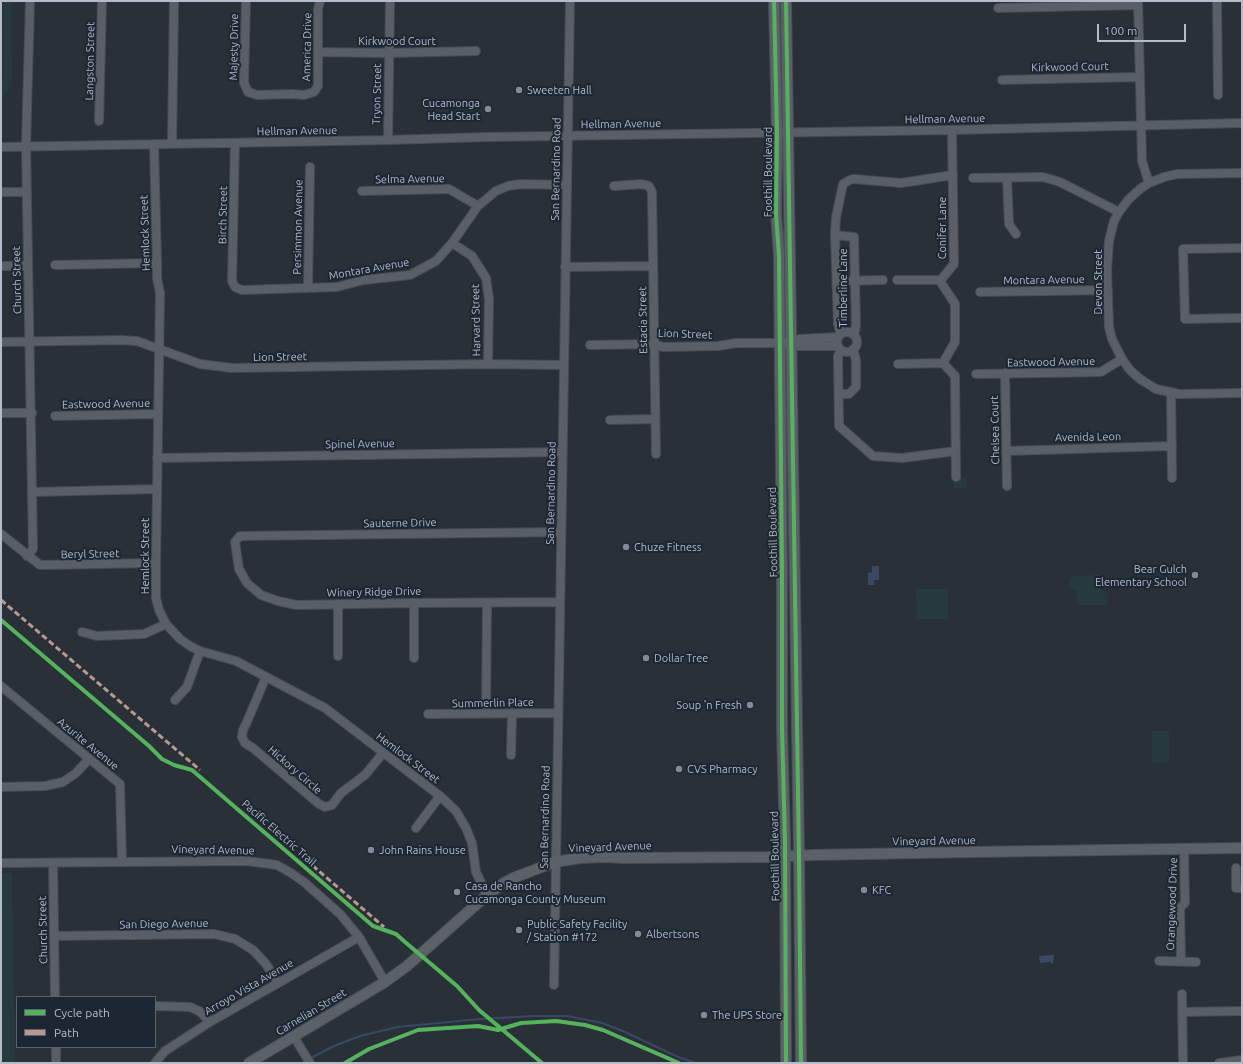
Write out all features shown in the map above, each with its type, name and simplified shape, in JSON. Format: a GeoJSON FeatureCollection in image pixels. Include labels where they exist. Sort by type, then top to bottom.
{"type":"FeatureCollection","features":[{"type":"Feature","properties":{"kind":"main road","name":"Foothill Boulevard"},"geometry":{"type":"LineString","coordinates":[[774,1],[777,132],[776,213],[780,256],[782,728],[786,1063]]}},
{"type":"Feature","properties":{"kind":"main road","name":"Foothill Boulevard"},"geometry":{"type":"LineString","coordinates":[[786,1],[801,1063]]}},
{"type":"Feature","properties":{"kind":"main road","name":"Vineyard Avenue"},"geometry":{"type":"LineString","coordinates":[[385,982],[407,966],[487,895],[513,878],[555,862],[580,858],[799,856],[1242,848]]}},
{"type":"Feature","properties":{"kind":"main road","name":"Carnelian Street"},"geometry":{"type":"LineString","coordinates":[[249,1063],[385,982]]}},
{"type":"Feature","properties":{"kind":"street","name":"Church Street"},"geometry":{"type":"LineString","coordinates":[[27,556],[33,549],[32,413],[26,146],[30,1]]}},
{"type":"Feature","properties":{"kind":"street","name":"Langston Street"},"geometry":{"type":"LineString","coordinates":[[100,121],[102,1]]}},
{"type":"Feature","properties":{"kind":"street"},"geometry":{"type":"LineString","coordinates":[[172,144],[174,1]]}},
{"type":"Feature","properties":{"kind":"street","name":"Majesty Drive"},"geometry":{"type":"LineString","coordinates":[[246,1],[244,83],[248,92],[257,95],[304,95],[314,92]]}},
{"type":"Feature","properties":{"kind":"street","name":"America Drive"},"geometry":{"type":"LineString","coordinates":[[314,92],[318,86],[318,10],[320,1]]}},
{"type":"Feature","properties":{"kind":"street","name":"Tryon Street"},"geometry":{"type":"LineString","coordinates":[[388,140],[390,1]]}},
{"type":"Feature","properties":{"kind":"street","name":"San Bernardino Road"},"geometry":{"type":"LineString","coordinates":[[554,985],[570,1]]}},
{"type":"Feature","properties":{"kind":"street"},"geometry":{"type":"LineString","coordinates":[[1217,1],[1218,96]]}},
{"type":"Feature","properties":{"kind":"street"},"geometry":{"type":"LineString","coordinates":[[998,8],[1138,3],[1142,161],[1149,183],[1177,174],[1242,173]]}},
{"type":"Feature","properties":{"kind":"street","name":"Kirkwood Court"},"geometry":{"type":"LineString","coordinates":[[318,52],[389,53],[476,51]]}},
{"type":"Feature","properties":{"kind":"street","name":"Kirkwood Court"},"geometry":{"type":"LineString","coordinates":[[1002,80],[1140,77]]}},
{"type":"Feature","properties":{"kind":"street","name":"Hellman Avenue"},"geometry":{"type":"LineString","coordinates":[[1,147],[952,130],[1242,122]]}},
{"type":"Feature","properties":{"kind":"street","name":"Conifer Lane"},"geometry":{"type":"LineString","coordinates":[[940,281],[954,264],[952,130]]}},
{"type":"Feature","properties":{"kind":"street","name":"Birch Street"},"geometry":{"type":"LineString","coordinates":[[235,143],[232,281],[235,287]]}},
{"type":"Feature","properties":{"kind":"street","name":"Hemlock Street"},"geometry":{"type":"LineString","coordinates":[[154,144],[157,263],[160,293],[156,563],[156,598],[159,610],[166,624],[180,639],[190,646],[200,651],[236,661],[325,708],[440,796],[456,811],[466,828],[472,843],[476,872],[487,895]]}},
{"type":"Feature","properties":{"kind":"street","name":"Persimmon Avenue"},"geometry":{"type":"LineString","coordinates":[[308,287],[310,167]]}},
{"type":"Feature","properties":{"kind":"street","name":"Timberline Lane"},"geometry":{"type":"LineString","coordinates":[[953,175],[901,183],[854,179],[844,182],[836,218],[836,235],[838,324],[840,342],[838,356],[839,426],[873,456],[902,458],[956,451]]}},
{"type":"Feature","properties":{"kind":"street"},"geometry":{"type":"LineString","coordinates":[[973,178],[1043,178],[1060,182],[1119,212]]}},
{"type":"Feature","properties":{"kind":"street"},"geometry":{"type":"LineString","coordinates":[[1007,178],[1009,224],[1016,234]]}},
{"type":"Feature","properties":{"kind":"street","name":"Devon Street"},"geometry":{"type":"LineString","coordinates":[[1149,183],[1129,200],[1119,212],[1111,229],[1107,270],[1109,327],[1116,349],[1130,370],[1140,379],[1156,389],[1171,393]]}},
{"type":"Feature","properties":{"kind":"street","name":"Montara Avenue"},"geometry":{"type":"LineString","coordinates":[[235,287],[242,290],[337,287],[364,280],[410,275],[436,261],[452,243],[478,206],[496,191],[508,186],[521,184],[567,184]]}},
{"type":"Feature","properties":{"kind":"street","name":"Estacia Street"},"geometry":{"type":"LineString","coordinates":[[614,186],[642,184],[648,186],[652,192],[656,454]]}},
{"type":"Feature","properties":{"kind":"street","name":"Selma Avenue"},"geometry":{"type":"LineString","coordinates":[[362,191],[449,189],[478,206]]}},
{"type":"Feature","properties":{"kind":"street"},"geometry":{"type":"LineString","coordinates":[[1,192],[27,192]]}},
{"type":"Feature","properties":{"kind":"street","name":"Timberline Lane"},"geometry":{"type":"LineString","coordinates":[[836,235],[854,237],[856,325],[855,331],[852,334]]}},
{"type":"Feature","properties":{"kind":"street","name":"Harvard Street"},"geometry":{"type":"LineString","coordinates":[[452,243],[472,256],[486,278],[489,299],[488,364]]}},
{"type":"Feature","properties":{"kind":"street"},"geometry":{"type":"LineString","coordinates":[[1242,248],[1183,249],[1185,319],[1242,318]]}},
{"type":"Feature","properties":{"kind":"street"},"geometry":{"type":"LineString","coordinates":[[55,264],[157,263]]}},
{"type":"Feature","properties":{"kind":"street"},"geometry":{"type":"LineString","coordinates":[[1,266],[28,266]]}},
{"type":"Feature","properties":{"kind":"street"},"geometry":{"type":"LineString","coordinates":[[565,267],[653,266]]}},
{"type":"Feature","properties":{"kind":"street"},"geometry":{"type":"LineString","coordinates":[[837,281],[883,280]]}},
{"type":"Feature","properties":{"kind":"street"},"geometry":{"type":"LineString","coordinates":[[897,280],[940,281],[955,304],[955,342],[943,363]]}},
{"type":"Feature","properties":{"kind":"street","name":"Montara Avenue"},"geometry":{"type":"LineString","coordinates":[[980,292],[1108,290]]}},
{"type":"Feature","properties":{"kind":"street"},"geometry":{"type":"LineString","coordinates":[[839,394],[849,394],[856,387],[856,360],[853,349],[856,341],[852,334],[848,332],[840,342],[847,351],[853,349]]}},
{"type":"Feature","properties":{"kind":"street","name":"Timberline Lane"},"geometry":{"type":"LineString","coordinates":[[780,343],[791,343],[800,339],[840,342]]}},
{"type":"Feature","properties":{"kind":"street","name":"Lion Street"},"geometry":{"type":"LineString","coordinates":[[1,342],[121,340],[137,342],[200,364],[232,368],[488,364],[564,365]]}},
{"type":"Feature","properties":{"kind":"street","name":"Lion Street"},"geometry":{"type":"LineString","coordinates":[[590,345],[654,344],[663,347],[718,346],[736,343],[780,343]]}},
{"type":"Feature","properties":{"kind":"street","name":"Eastwood Avenue"},"geometry":{"type":"LineString","coordinates":[[976,374],[1101,372],[1122,359]]}},
{"type":"Feature","properties":{"kind":"street"},"geometry":{"type":"LineString","coordinates":[[898,364],[943,363],[955,376],[956,477]]}},
{"type":"Feature","properties":{"kind":"street","name":"Chelsea Court"},"geometry":{"type":"LineString","coordinates":[[1005,373],[1007,486]]}},
{"type":"Feature","properties":{"kind":"street"},"geometry":{"type":"LineString","coordinates":[[1172,478],[1171,393],[1242,393]]}},
{"type":"Feature","properties":{"kind":"street"},"geometry":{"type":"LineString","coordinates":[[1,413],[32,413]]}},
{"type":"Feature","properties":{"kind":"street","name":"Eastwood Avenue"},"geometry":{"type":"LineString","coordinates":[[55,416],[158,414]]}},
{"type":"Feature","properties":{"kind":"street"},"geometry":{"type":"LineString","coordinates":[[610,420],[655,419]]}},
{"type":"Feature","properties":{"kind":"street","name":"Avenida Leon"},"geometry":{"type":"LineString","coordinates":[[1006,450],[1172,446]]}},
{"type":"Feature","properties":{"kind":"street","name":"Spinel Avenue"},"geometry":{"type":"LineString","coordinates":[[157,458],[562,452]]}},
{"type":"Feature","properties":{"kind":"street"},"geometry":{"type":"LineString","coordinates":[[33,492],[157,489]]}},
{"type":"Feature","properties":{"kind":"street","name":"Sauterne Drive"},"geometry":{"type":"LineString","coordinates":[[240,536],[561,532]]}},
{"type":"Feature","properties":{"kind":"street","name":"Beryl Street"},"geometry":{"type":"LineString","coordinates":[[1,534],[40,566],[156,563]]}},
{"type":"Feature","properties":{"kind":"street","name":"Winery Ridge Drive"},"geometry":{"type":"LineString","coordinates":[[240,536],[235,542],[239,569],[247,583],[261,594],[278,601],[296,605],[560,602]]}},
{"type":"Feature","properties":{"kind":"street"},"geometry":{"type":"LineString","coordinates":[[414,603],[414,658]]}},
{"type":"Feature","properties":{"kind":"street"},"geometry":{"type":"LineString","coordinates":[[486,713],[488,603]]}},
{"type":"Feature","properties":{"kind":"street"},"geometry":{"type":"LineString","coordinates":[[338,604],[338,656]]}},
{"type":"Feature","properties":{"kind":"street"},"geometry":{"type":"LineString","coordinates":[[82,632],[97,636],[144,634],[166,624]]}},
{"type":"Feature","properties":{"kind":"street"},"geometry":{"type":"LineString","coordinates":[[175,700],[187,687],[200,651]]}},
{"type":"Feature","properties":{"kind":"street","name":"Hickory Circle"},"geometry":{"type":"LineString","coordinates":[[266,677],[242,730],[242,737],[245,743],[253,748],[319,804],[325,807],[332,805],[341,793],[365,775],[383,753]]}},
{"type":"Feature","properties":{"kind":"street","name":"Azurite Avenue"},"geometry":{"type":"LineString","coordinates":[[3,690],[120,784],[122,862]]}},
{"type":"Feature","properties":{"kind":"street"},"geometry":{"type":"LineString","coordinates":[[511,755],[512,713]]}},
{"type":"Feature","properties":{"kind":"street","name":"Summerlin Place"},"geometry":{"type":"LineString","coordinates":[[428,714],[558,713]]}},
{"type":"Feature","properties":{"kind":"street"},"geometry":{"type":"LineString","coordinates":[[1,787],[45,786],[63,782],[76,773],[89,759]]}},
{"type":"Feature","properties":{"kind":"street"},"geometry":{"type":"LineString","coordinates":[[416,828],[440,796]]}},
{"type":"Feature","properties":{"kind":"street","name":"Orangewood Drive"},"geometry":{"type":"LineString","coordinates":[[1181,961],[1180,908],[1185,903],[1184,849]]}},
{"type":"Feature","properties":{"kind":"street","name":"Vineyard Avenue"},"geometry":{"type":"LineString","coordinates":[[1,863],[247,861],[277,865],[291,872],[304,882],[340,914],[359,937],[385,982]]}},
{"type":"Feature","properties":{"kind":"street","name":"Church Street"},"geometry":{"type":"LineString","coordinates":[[53,863],[55,996]]}},
{"type":"Feature","properties":{"kind":"street"},"geometry":{"type":"LineString","coordinates":[[1236,868],[1236,888],[1242,888]]}},
{"type":"Feature","properties":{"kind":"street","name":"San Diego Avenue"},"geometry":{"type":"LineString","coordinates":[[54,936],[214,934],[235,939],[253,950],[266,964],[278,983]]}},
{"type":"Feature","properties":{"kind":"street","name":"Arroyo Vista Avenue"},"geometry":{"type":"LineString","coordinates":[[155,1063],[165,1051],[210,1022],[359,937]]}},
{"type":"Feature","properties":{"kind":"street"},"geometry":{"type":"LineString","coordinates":[[1159,961],[1196,962]]}},
{"type":"Feature","properties":{"kind":"street"},"geometry":{"type":"LineString","coordinates":[[1182,994],[1183,1063]]}},
{"type":"Feature","properties":{"kind":"street"},"geometry":{"type":"LineString","coordinates":[[156,1006],[190,1007],[199,1011],[210,1022]]}},
{"type":"Feature","properties":{"kind":"street"},"geometry":{"type":"LineString","coordinates":[[1182,1012],[1242,1011]]}},
{"type":"Feature","properties":{"kind":"street"},"geometry":{"type":"LineString","coordinates":[[294,1037],[310,1063]]}},
{"type":"Feature","properties":{"kind":"street"},"geometry":{"type":"LineString","coordinates":[[56,1048],[56,1063]]}},
{"type":"Feature","properties":{"kind":"street"},"geometry":{"type":"LineString","coordinates":[[1219,1063],[1242,1060]]}},
{"type":"Feature","properties":{"kind":"green space"},"geometry":{"type":"Polygon","coordinates":[[[3,1],[11,1],[12,76],[10,87],[1,100],[1,86],[4,70],[3,1]]]}},
{"type":"Feature","properties":{"kind":"green space"},"geometry":{"type":"Polygon","coordinates":[[[954,478],[966,478],[967,488],[954,488],[954,478]]]}},
{"type":"Feature","properties":{"kind":"green space"},"geometry":{"type":"Polygon","coordinates":[[[1098,575],[1100,577],[1101,590],[1106,592],[1107,603],[1105,605],[1080,605],[1077,603],[1077,590],[1070,588],[1070,579],[1072,576],[1098,575]]]}},
{"type":"Feature","properties":{"kind":"green space"},"geometry":{"type":"Polygon","coordinates":[[[919,589],[946,589],[948,591],[948,616],[945,619],[920,619],[917,617],[916,592],[919,589]]]}},
{"type":"Feature","properties":{"kind":"green space"},"geometry":{"type":"Polygon","coordinates":[[[1152,731],[1169,731],[1169,762],[1152,763],[1152,731]]]}},
{"type":"Feature","properties":{"kind":"green space"},"geometry":{"type":"Polygon","coordinates":[[[1,873],[12,873],[15,1063],[1,1063],[1,873]]]}},
{"type":"Feature","properties":{"kind":"water"},"geometry":{"type":"Polygon","coordinates":[[[872,566],[879,566],[879,580],[874,580],[874,585],[868,585],[868,573],[872,572],[872,566]]]}},
{"type":"Feature","properties":{"kind":"water"},"geometry":{"type":"Polygon","coordinates":[[[1054,955],[1053,964],[1051,962],[1040,963],[1039,956],[1054,955]]]}},
{"type":"Feature","properties":{"kind":"waterway"},"geometry":{"type":"LineString","coordinates":[[309,1059],[334,1046],[360,1036],[397,1027],[480,1019],[567,1016],[602,1023],[678,1057],[696,1063]]}},
{"type":"Feature","properties":{"kind":"marked path"},"geometry":{"type":"LineString","coordinates":[[1,600],[200,770]]}},
{"type":"Feature","properties":{"kind":"marked path"},"geometry":{"type":"LineString","coordinates":[[299,854],[384,927]]}},
{"type":"Feature","properties":{"kind":"cycle path"},"geometry":{"type":"LineString","coordinates":[[774,1],[777,132],[776,213],[779,256],[786,1063]]}},
{"type":"Feature","properties":{"kind":"cycle path"},"geometry":{"type":"LineString","coordinates":[[786,1],[801,1063]]}},
{"type":"Feature","properties":{"kind":"cycle path","name":"Pacific Electric Trail"},"geometry":{"type":"LineString","coordinates":[[1,620],[149,746],[162,759],[174,765],[192,770],[373,926],[396,934],[457,986],[479,1010],[542,1063]]}},
{"type":"Feature","properties":{"kind":"cycle path"},"geometry":{"type":"LineString","coordinates":[[345,1063],[369,1049],[418,1030],[478,1026],[498,1030],[521,1023],[556,1021],[585,1025],[603,1030],[679,1063]]}},
{"type":"Feature","properties":{"kind":"place","name":"Sweeten Hall"},"geometry":{"type":"Point","coordinates":[519,90]}},
{"type":"Feature","properties":{"kind":"place","name":"Cucamonga Head Start"},"geometry":{"type":"Point","coordinates":[488,109]}},
{"type":"Feature","properties":{"kind":"place","name":"Chuze Fitness"},"geometry":{"type":"Point","coordinates":[626,547]}},
{"type":"Feature","properties":{"kind":"place","name":"Bear Gulch Elementary School"},"geometry":{"type":"Point","coordinates":[1195,575]}},
{"type":"Feature","properties":{"kind":"place","name":"Dollar Tree"},"geometry":{"type":"Point","coordinates":[646,658]}},
{"type":"Feature","properties":{"kind":"place","name":"Soup 'n Fresh"},"geometry":{"type":"Point","coordinates":[750,705]}},
{"type":"Feature","properties":{"kind":"place","name":"CVS Pharmacy"},"geometry":{"type":"Point","coordinates":[679,769]}},
{"type":"Feature","properties":{"kind":"place","name":"John Rains House"},"geometry":{"type":"Point","coordinates":[371,850]}},
{"type":"Feature","properties":{"kind":"place","name":"KFC"},"geometry":{"type":"Point","coordinates":[864,890]}},
{"type":"Feature","properties":{"kind":"place","name":"Casa de Rancho Cucamonga County Museum"},"geometry":{"type":"Point","coordinates":[457,892]}},
{"type":"Feature","properties":{"kind":"place","name":"Public Safety Facility / Station #172"},"geometry":{"type":"Point","coordinates":[519,930]}},
{"type":"Feature","properties":{"kind":"place","name":"Albertsons"},"geometry":{"type":"Point","coordinates":[638,934]}},
{"type":"Feature","properties":{"kind":"place","name":"The UPS Store"},"geometry":{"type":"Point","coordinates":[704,1015]}}]}
